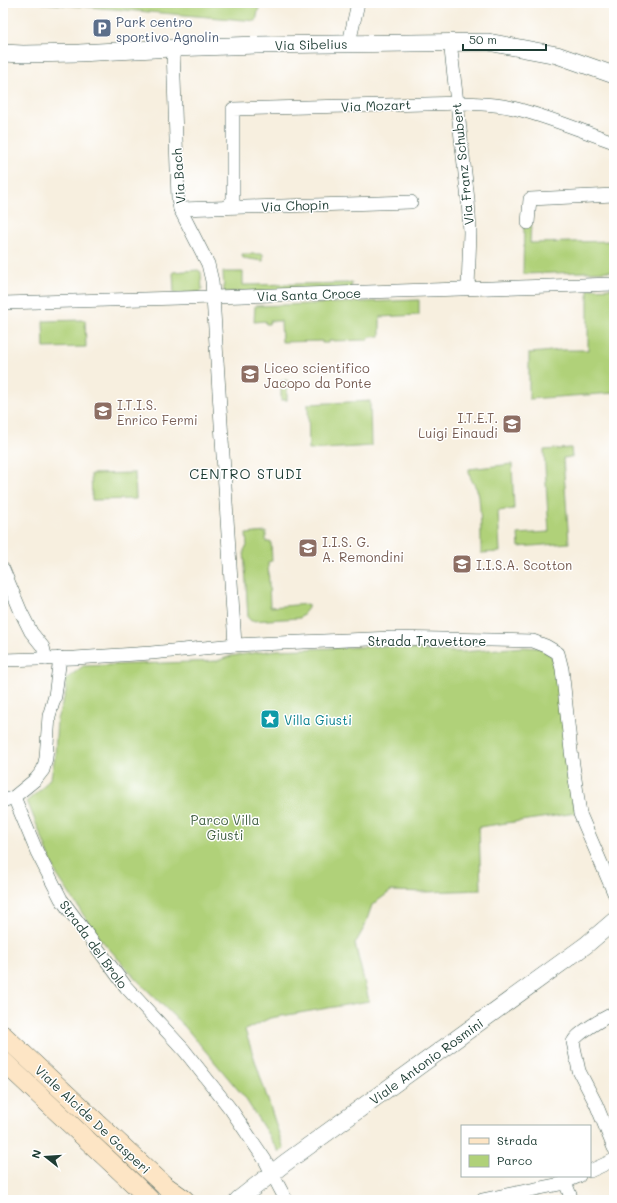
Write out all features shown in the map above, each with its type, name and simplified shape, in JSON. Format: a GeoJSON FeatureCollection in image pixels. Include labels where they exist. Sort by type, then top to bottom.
{"type":"FeatureCollection","features":[{"type":"Feature","properties":{"kind":"main road","name":"Viale Alcide De Gasperi"},"geometry":{"type":"LineString","coordinates":[[3,1035],[164,1185],[185,1200]]}},
{"type":"Feature","properties":{"kind":"main road","name":"Viale Alcide De Gasperi"},"geometry":{"type":"LineString","coordinates":[[3,1061],[138,1192],[150,1200]]}},
{"type":"Feature","properties":{"kind":"street"},"geometry":{"type":"LineString","coordinates":[[349,43],[358,3]]}},
{"type":"Feature","properties":{"kind":"street","name":"Via Sibelius"},"geometry":{"type":"LineString","coordinates":[[3,53],[72,53],[173,48],[349,43],[450,41],[488,42],[556,55],[614,75]]}},
{"type":"Feature","properties":{"kind":"street","name":"Via Franz Schubert"},"geometry":{"type":"LineString","coordinates":[[450,41],[468,200],[470,232],[468,288]]}},
{"type":"Feature","properties":{"kind":"street","name":"Via Bach"},"geometry":{"type":"LineString","coordinates":[[173,48],[177,186],[180,209],[208,264],[214,297],[234,645]]}},
{"type":"Feature","properties":{"kind":"street","name":"Via Mozart"},"geometry":{"type":"LineString","coordinates":[[226,207],[233,201],[233,109],[456,103],[480,104],[512,108],[543,117],[614,142]]}},
{"type":"Feature","properties":{"kind":"street"},"geometry":{"type":"LineString","coordinates":[[528,223],[530,199],[614,195]]}},
{"type":"Feature","properties":{"kind":"street","name":"Via Chopin"},"geometry":{"type":"LineString","coordinates":[[180,209],[411,202]]}},
{"type":"Feature","properties":{"kind":"street","name":"Via Santa Croce"},"geometry":{"type":"LineString","coordinates":[[3,303],[614,284]]}},
{"type":"Feature","properties":{"kind":"street"},"geometry":{"type":"LineString","coordinates":[[3,569],[21,612],[31,632],[43,648],[46,659]]}},
{"type":"Feature","properties":{"kind":"street","name":"Strada Travettore"},"geometry":{"type":"LineString","coordinates":[[3,660],[151,653],[234,645],[392,638],[533,641],[558,653],[562,669],[580,814],[614,893]]}},
{"type":"Feature","properties":{"kind":"street","name":"Strada del Brolo"},"geometry":{"type":"LineString","coordinates":[[60,658],[55,696],[49,716],[46,758],[43,770],[36,779],[9,799],[61,899],[126,987],[184,1050],[232,1111],[253,1141],[286,1200]]}},
{"type":"Feature","properties":{"kind":"street","name":"Viale Antonio Rosmini"},"geometry":{"type":"LineString","coordinates":[[238,1200],[272,1173],[586,945],[614,921]]}},
{"type":"Feature","properties":{"kind":"street"},"geometry":{"type":"LineString","coordinates":[[614,1013],[580,1035],[573,1042],[579,1071],[596,1104],[614,1148]]}},
{"type":"Feature","properties":{"kind":"street"},"geometry":{"type":"LineString","coordinates":[[591,1171],[614,1160]]}},
{"type":"Feature","properties":{"kind":"street"},"geometry":{"type":"LineString","coordinates":[[482,1200],[560,1184],[576,1177]]}},
{"type":"Feature","properties":{"kind":"street"},"geometry":{"type":"LineString","coordinates":[[565,1182],[572,1200]]}},
{"type":"Feature","properties":{"kind":"green space"},"geometry":{"type":"Polygon","coordinates":[[[42,3],[260,3],[256,21],[42,3]]]}},
{"type":"Feature","properties":{"kind":"green space"},"geometry":{"type":"Polygon","coordinates":[[[524,223],[531,223],[530,243],[614,241],[614,271],[523,274],[524,223]]]}},
{"type":"Feature","properties":{"kind":"green space"},"geometry":{"type":"Polygon","coordinates":[[[242,254],[263,254],[263,261],[243,258],[242,254]]]}},
{"type":"Feature","properties":{"kind":"green space"},"geometry":{"type":"Polygon","coordinates":[[[198,270],[201,272],[202,290],[200,292],[174,294],[173,272],[198,270]]]}},
{"type":"Feature","properties":{"kind":"green space"},"geometry":{"type":"Polygon","coordinates":[[[223,272],[243,272],[243,285],[352,283],[350,292],[224,292],[223,272]]]}},
{"type":"Feature","properties":{"kind":"green space"},"geometry":{"type":"Polygon","coordinates":[[[614,288],[614,393],[529,399],[529,353],[560,350],[588,350],[588,289],[614,288]]]}},
{"type":"Feature","properties":{"kind":"green space"},"geometry":{"type":"Polygon","coordinates":[[[419,300],[419,315],[380,317],[380,336],[370,337],[368,340],[329,341],[329,343],[322,343],[322,341],[282,342],[281,321],[270,321],[269,324],[266,324],[265,321],[254,322],[255,306],[419,300]]]}},
{"type":"Feature","properties":{"kind":"green space"},"geometry":{"type":"Polygon","coordinates":[[[85,320],[86,347],[44,348],[43,321],[85,320]]]}},
{"type":"Feature","properties":{"kind":"green space"},"geometry":{"type":"Polygon","coordinates":[[[281,380],[287,380],[287,400],[281,400],[281,380]]]}},
{"type":"Feature","properties":{"kind":"green space"},"geometry":{"type":"Polygon","coordinates":[[[370,401],[371,446],[309,450],[308,404],[370,401]]]}},
{"type":"Feature","properties":{"kind":"green space"},"geometry":{"type":"Polygon","coordinates":[[[571,448],[572,457],[563,458],[569,543],[519,547],[518,534],[549,532],[544,450],[571,448]]]}},
{"type":"Feature","properties":{"kind":"green space"},"geometry":{"type":"Polygon","coordinates":[[[512,464],[514,509],[498,511],[500,552],[481,553],[481,518],[479,497],[470,476],[469,469],[512,464]]]}},
{"type":"Feature","properties":{"kind":"green space"},"geometry":{"type":"Polygon","coordinates":[[[135,473],[136,499],[92,500],[91,474],[135,473]]]}},
{"type":"Feature","properties":{"kind":"green space"},"geometry":{"type":"Polygon","coordinates":[[[266,532],[266,542],[271,542],[272,561],[268,562],[270,607],[308,604],[308,608],[300,618],[251,621],[248,618],[244,550],[247,546],[246,534],[266,532]]]}},
{"type":"Feature","properties":{"kind":"green space","name":"Parco Villa Giusti"},"geometry":{"type":"Polygon","coordinates":[[[388,646],[429,651],[462,652],[523,647],[540,648],[552,656],[560,688],[576,813],[479,827],[481,890],[427,892],[391,891],[372,905],[364,928],[355,944],[369,1001],[270,1018],[245,1030],[284,1149],[279,1152],[245,1098],[186,1028],[137,980],[96,934],[57,875],[27,801],[41,789],[51,777],[55,756],[57,719],[66,692],[65,680],[83,666],[217,661],[231,656],[276,650],[388,646]]]}},
{"type":"Feature","properties":{"kind":"place","name":"Park centro sportivo Agnolin"},"geometry":{"type":"Point","coordinates":[102,28]}},
{"type":"Feature","properties":{"kind":"place","name":"Liceo scientifico Jacopo da Ponte"},"geometry":{"type":"Point","coordinates":[250,374]}},
{"type":"Feature","properties":{"kind":"place","name":"I.T.I.S. Enrico Fermi"},"geometry":{"type":"Point","coordinates":[103,411]}},
{"type":"Feature","properties":{"kind":"place","name":"I.T.E.T. Luigi Einaudi"},"geometry":{"type":"Point","coordinates":[512,424]}},
{"type":"Feature","properties":{"kind":"place","name":"I.I.S. G. A. Remondini"},"geometry":{"type":"Point","coordinates":[308,548]}},
{"type":"Feature","properties":{"kind":"place","name":"I.I.S.A. Scotton"},"geometry":{"type":"Point","coordinates":[462,564]}},
{"type":"Feature","properties":{"kind":"place","name":"Villa Giusti"},"geometry":{"type":"Point","coordinates":[270,719]}},
{"type":"Feature","properties":{"kind":"district","name":"CENTRO STUDI"},"geometry":{"type":"Point","coordinates":[246,473]}}]}
